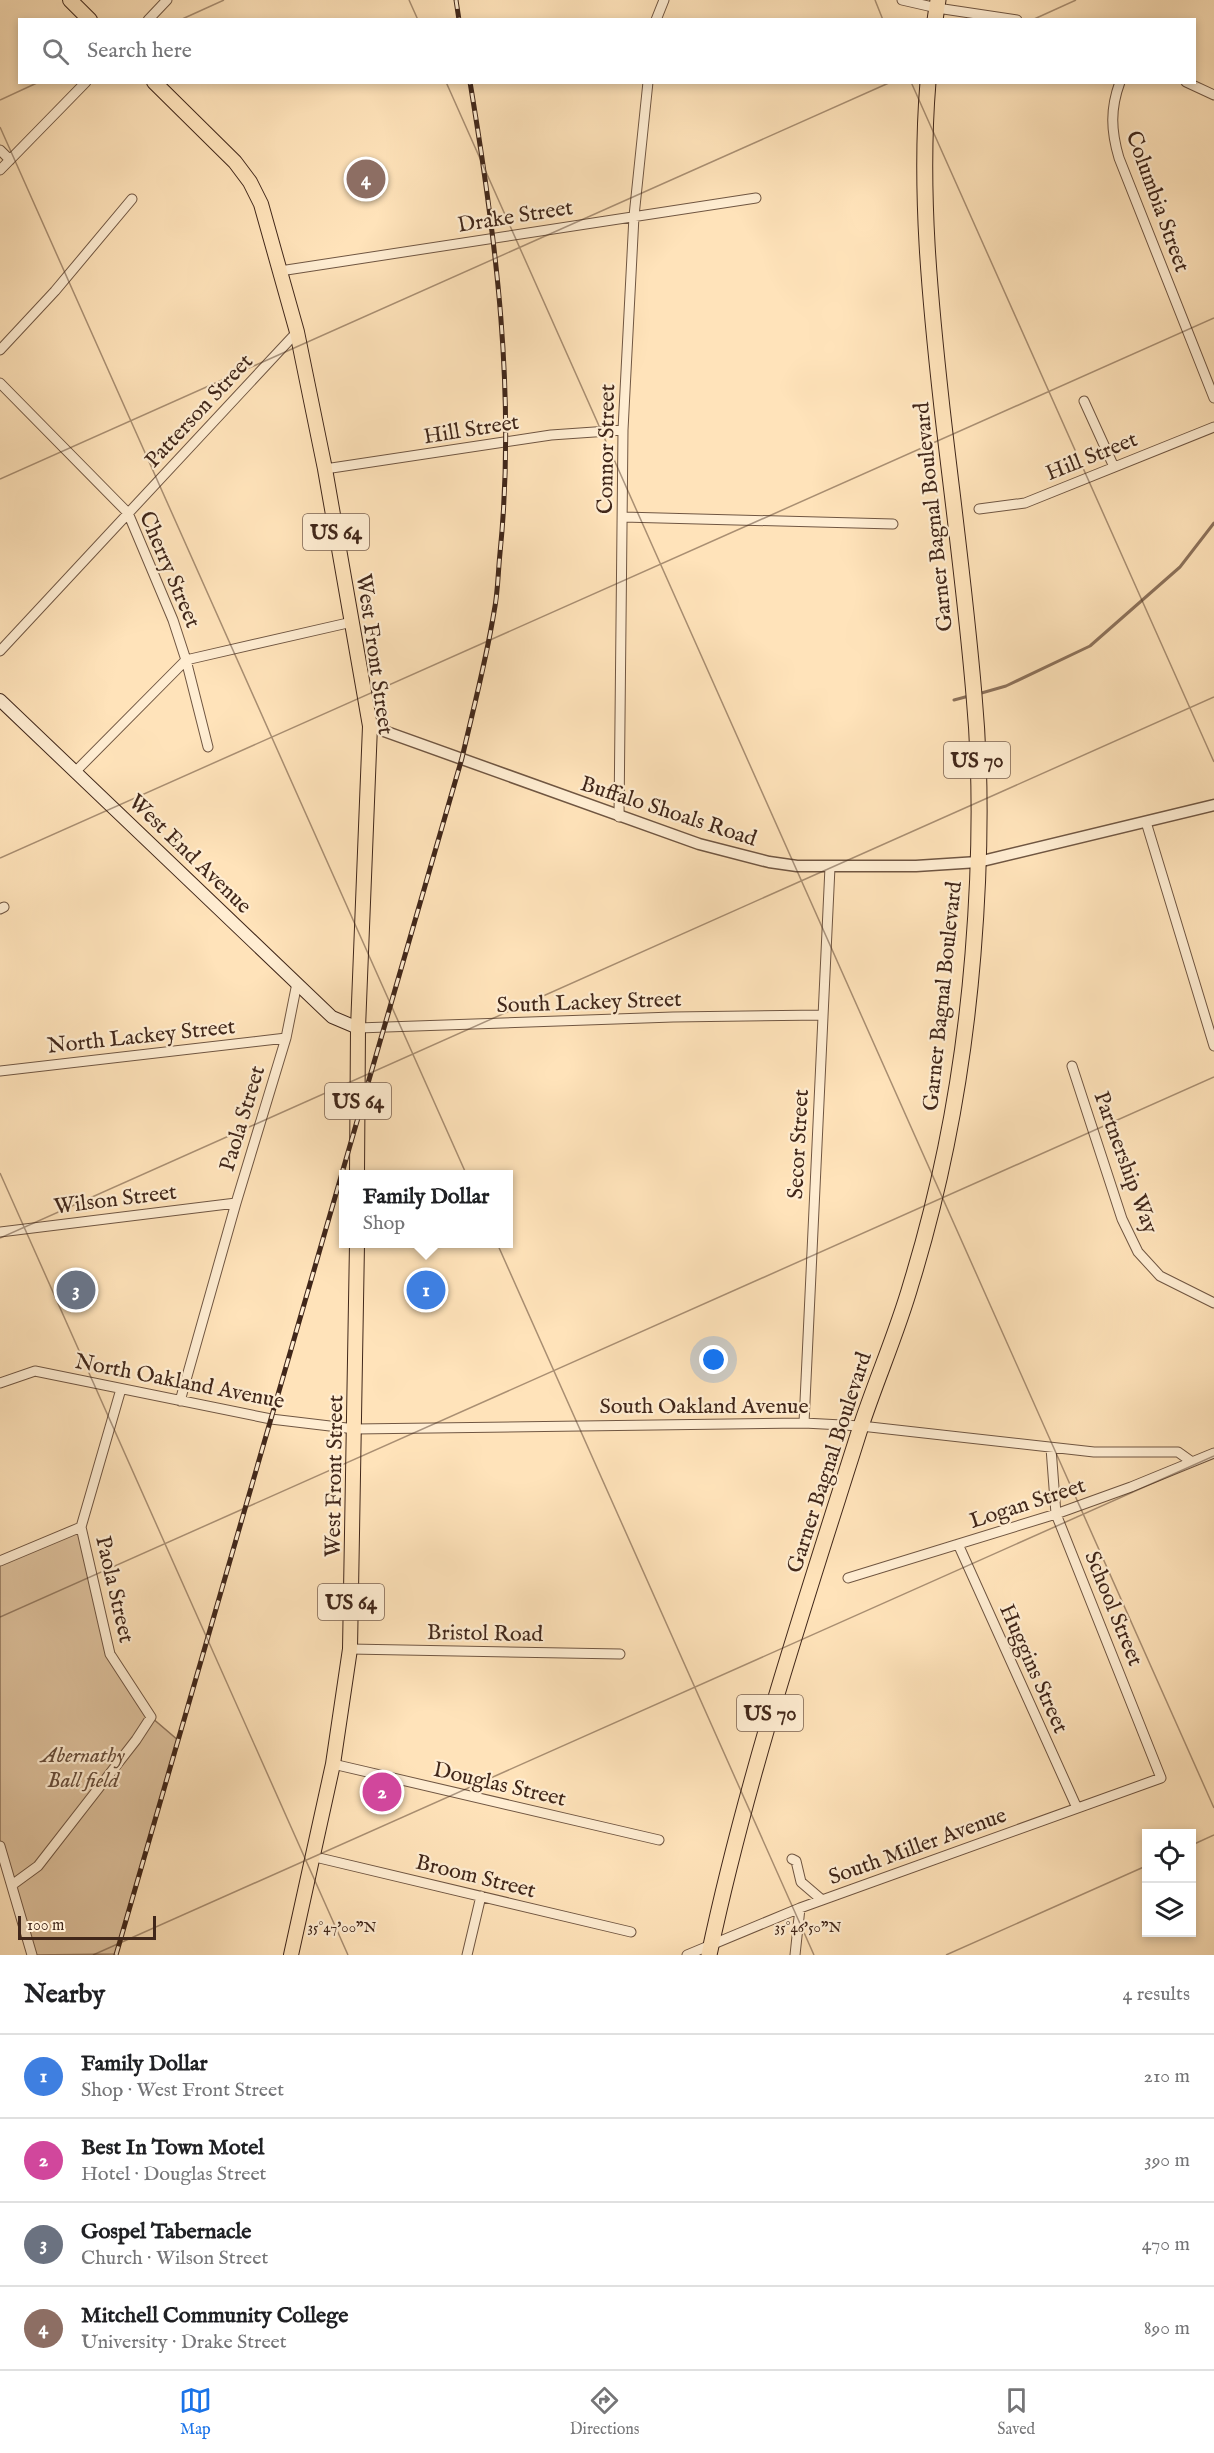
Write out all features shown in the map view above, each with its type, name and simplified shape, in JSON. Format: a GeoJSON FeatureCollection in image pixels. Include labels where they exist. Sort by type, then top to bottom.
{"type":"FeatureCollection","features":[{"type":"Feature","properties":{"kind":"highway","name":"Garner Bagnal Boulevard"},"geometry":{"type":"LineString","coordinates":[[711,1950],[757,1757],[861,1426],[911,1284],[935,1192],[964,1036],[972,954],[980,823],[975,699],[933,330],[927,254],[925,161],[928,84]]}},
{"type":"Feature","properties":{"kind":"main road"},"geometry":{"type":"LineString","coordinates":[[70,0],[88,18]]}},
{"type":"Feature","properties":{"kind":"main road","name":"West Front Street"},"geometry":{"type":"LineString","coordinates":[[156,84],[235,162],[250,182],[261,204],[297,332],[325,469],[370,726],[358,1028],[357,1170]]}},
{"type":"Feature","properties":{"kind":"main road","name":"West End Avenue"},"geometry":{"type":"LineString","coordinates":[[0,700],[332,1017],[358,1028]]}},
{"type":"Feature","properties":{"kind":"main road","name":"West Front Street"},"geometry":{"type":"LineString","coordinates":[[291,1955],[333,1764],[350,1649],[357,1248]]}},
{"type":"Feature","properties":{"kind":"street"},"geometry":{"type":"LineString","coordinates":[[150,18],[167,0]]}},
{"type":"Feature","properties":{"kind":"street"},"geometry":{"type":"LineString","coordinates":[[657,18],[664,0]]}},
{"type":"Feature","properties":{"kind":"street"},"geometry":{"type":"LineString","coordinates":[[902,0],[937,9],[1002,18]]}},
{"type":"Feature","properties":{"kind":"street"},"geometry":{"type":"LineString","coordinates":[[0,170],[84,84]]}},
{"type":"Feature","properties":{"kind":"street","name":"Connor Street"},"geometry":{"type":"LineString","coordinates":[[620,816],[622,430],[634,216],[648,84]]}},
{"type":"Feature","properties":{"kind":"street","name":"Columbia Street"},"geometry":{"type":"LineString","coordinates":[[1119,84],[1114,100],[1112,127],[1115,146],[1214,398]]}},
{"type":"Feature","properties":{"kind":"street"},"geometry":{"type":"LineString","coordinates":[[1191,84],[1214,94]]}},
{"type":"Feature","properties":{"kind":"street"},"geometry":{"type":"LineString","coordinates":[[0,150],[10,160]]}},
{"type":"Feature","properties":{"kind":"street","name":"Drake Street"},"geometry":{"type":"LineString","coordinates":[[280,271],[756,198]]}},
{"type":"Feature","properties":{"kind":"street"},"geometry":{"type":"LineString","coordinates":[[0,350],[55,291],[132,199]]}},
{"type":"Feature","properties":{"kind":"street","name":"Patterson Street"},"geometry":{"type":"LineString","coordinates":[[0,651],[297,332]]}},
{"type":"Feature","properties":{"kind":"street","name":"Cherry Street"},"geometry":{"type":"LineString","coordinates":[[0,383],[128,513],[173,620],[186,660],[208,747]]}},
{"type":"Feature","properties":{"kind":"street"},"geometry":{"type":"LineString","coordinates":[[1084,401],[1114,467]]}},
{"type":"Feature","properties":{"kind":"street","name":"Hill Street"},"geometry":{"type":"LineString","coordinates":[[980,509],[1025,503],[1214,427]]}},
{"type":"Feature","properties":{"kind":"street","name":"Hill Street"},"geometry":{"type":"LineString","coordinates":[[325,469],[551,435],[622,430]]}},
{"type":"Feature","properties":{"kind":"street"},"geometry":{"type":"LineString","coordinates":[[623,517],[893,524]]}},
{"type":"Feature","properties":{"kind":"street"},"geometry":{"type":"LineString","coordinates":[[75,772],[186,660],[352,622]]}},
{"type":"Feature","properties":{"kind":"street","name":"Buffalo Shoals Road"},"geometry":{"type":"LineString","coordinates":[[370,726],[699,844],[769,862],[830,867],[916,866],[978,862],[1214,805]]}},
{"type":"Feature","properties":{"kind":"street"},"geometry":{"type":"LineString","coordinates":[[1146,822],[1214,1046]]}},
{"type":"Feature","properties":{"kind":"street","name":"Secor Street"},"geometry":{"type":"LineString","coordinates":[[804,1423],[830,867]]}},
{"type":"Feature","properties":{"kind":"street","name":"Paola Street"},"geometry":{"type":"LineString","coordinates":[[180,1401],[286,1038],[297,983]]}},
{"type":"Feature","properties":{"kind":"street","name":"South Lackey Street"},"geometry":{"type":"LineString","coordinates":[[358,1028],[673,1017],[822,1015]]}},
{"type":"Feature","properties":{"kind":"street","name":"North Lackey Street"},"geometry":{"type":"LineString","coordinates":[[0,1071],[286,1038]]}},
{"type":"Feature","properties":{"kind":"street","name":"Partnership Way"},"geometry":{"type":"LineString","coordinates":[[1072,1066],[1122,1219],[1138,1252],[1160,1276],[1214,1303]]}},
{"type":"Feature","properties":{"kind":"street","name":"Wilson Street"},"geometry":{"type":"LineString","coordinates":[[0,1232],[236,1203]]}},
{"type":"Feature","properties":{"kind":"street","name":"North Oakland Avenue"},"geometry":{"type":"LineString","coordinates":[[0,1383],[35,1371],[271,1419],[355,1429]]}},
{"type":"Feature","properties":{"kind":"street","name":"Paola Street"},"geometry":{"type":"LineString","coordinates":[[12,1885],[38,1866],[136,1740],[151,1717],[110,1654],[81,1527],[121,1389]]}},
{"type":"Feature","properties":{"kind":"street","name":"South Oakland Avenue"},"geometry":{"type":"LineString","coordinates":[[355,1429],[804,1423],[861,1426],[1094,1452],[1178,1452],[1192,1462]]}},
{"type":"Feature","properties":{"kind":"street","name":"School Street"},"geometry":{"type":"LineString","coordinates":[[1051,1448],[1056,1514],[1161,1778]]}},
{"type":"Feature","properties":{"kind":"street","name":"Logan Street"},"geometry":{"type":"LineString","coordinates":[[848,1578],[1056,1514],[1131,1487],[1214,1453]]}},
{"type":"Feature","properties":{"kind":"street"},"geometry":{"type":"LineString","coordinates":[[0,1561],[81,1527]]}},
{"type":"Feature","properties":{"kind":"street","name":"Huggins Street"},"geometry":{"type":"LineString","coordinates":[[958,1544],[1077,1808]]}},
{"type":"Feature","properties":{"kind":"street","name":"Bristol Road"},"geometry":{"type":"LineString","coordinates":[[350,1649],[620,1654]]}},
{"type":"Feature","properties":{"kind":"street","name":"Douglas Street"},"geometry":{"type":"LineString","coordinates":[[333,1764],[659,1840]]}},
{"type":"Feature","properties":{"kind":"street","name":"South Miller Avenue"},"geometry":{"type":"LineString","coordinates":[[687,1955],[711,1950],[800,1908],[1161,1778]]}},
{"type":"Feature","properties":{"kind":"street"},"geometry":{"type":"LineString","coordinates":[[0,1846],[32,1955]]}},
{"type":"Feature","properties":{"kind":"street","name":"Broom Street"},"geometry":{"type":"LineString","coordinates":[[311,1856],[631,1932]]}},
{"type":"Feature","properties":{"kind":"street"},"geometry":{"type":"LineString","coordinates":[[792,1859],[796,1862],[801,1882],[822,1900]]}},
{"type":"Feature","properties":{"kind":"street"},"geometry":{"type":"LineString","coordinates":[[467,1955],[481,1896]]}},
{"type":"Feature","properties":{"kind":"street"},"geometry":{"type":"LineString","coordinates":[[795,1955],[800,1908]]}},
{"type":"Feature","properties":{"kind":"green space","name":"Abernathy Ball field"},"geometry":{"type":"Polygon","coordinates":[[[81,1527],[110,1654],[151,1717],[179,1741],[117,1954],[32,1955],[0,1846],[0,1561],[81,1527]]]}},
{"type":"Feature","properties":{"kind":"waterway"},"geometry":{"type":"LineString","coordinates":[[978,694],[1006,686],[1090,646],[1180,567],[1214,523]]}},
{"type":"Feature","properties":{"kind":"waterway"},"geometry":{"type":"LineString","coordinates":[[954,700],[969,696]]}},
{"type":"Feature","properties":{"kind":"railway"},"geometry":{"type":"LineString","coordinates":[[456,0],[459,18]]}},
{"type":"Feature","properties":{"kind":"railway"},"geometry":{"type":"LineString","coordinates":[[343,1170],[462,758],[491,630],[497,590],[506,435],[501,317],[488,199],[470,84]]}},
{"type":"Feature","properties":{"kind":"railway"},"geometry":{"type":"LineString","coordinates":[[116,1955],[339,1184]]}},
{"type":"Feature","properties":{"kind":"place","name":"Mitchell Community College"},"geometry":{"type":"Point","coordinates":[366,179]}},
{"type":"Feature","properties":{"kind":"place","name":"Gospel Tabernacle"},"geometry":{"type":"Point","coordinates":[76,1290]}},
{"type":"Feature","properties":{"kind":"place","name":"Family Dollar"},"geometry":{"type":"Point","coordinates":[426,1290]}},
{"type":"Feature","properties":{"kind":"place","name":"Best In Town Motel"},"geometry":{"type":"Point","coordinates":[382,1792]}}]}
